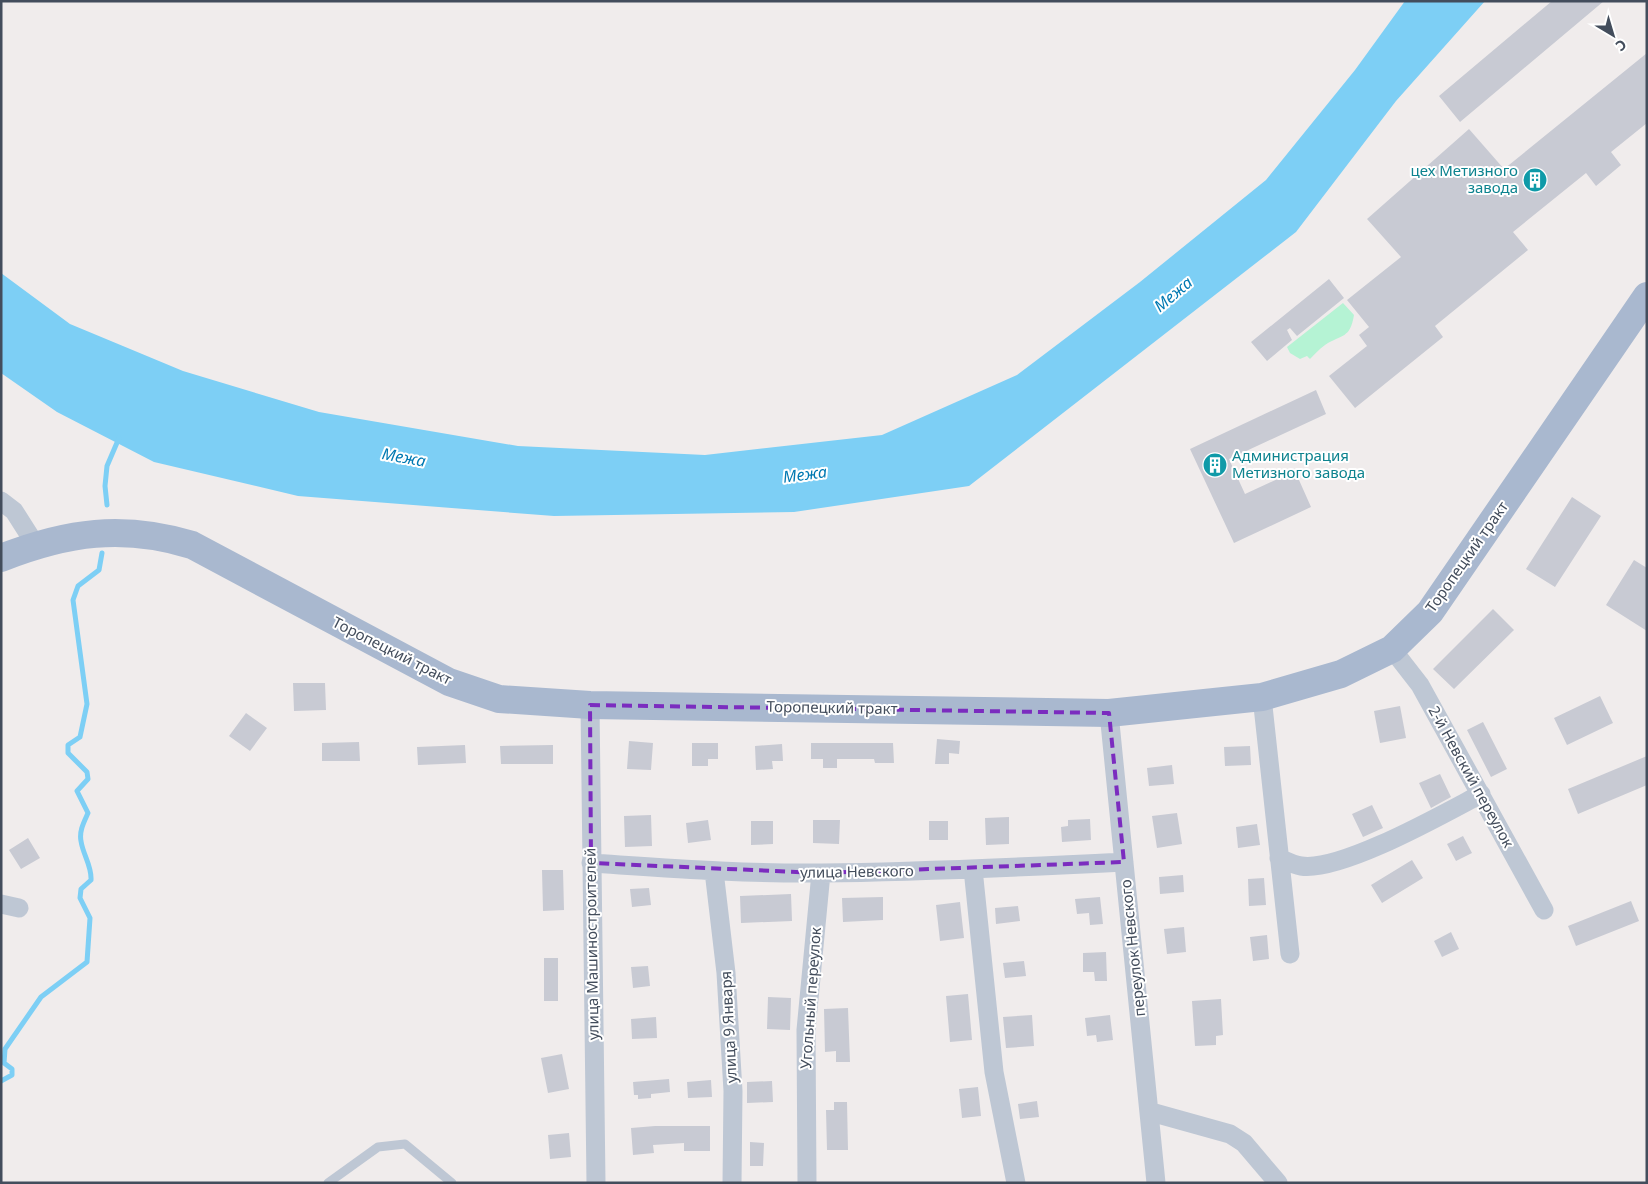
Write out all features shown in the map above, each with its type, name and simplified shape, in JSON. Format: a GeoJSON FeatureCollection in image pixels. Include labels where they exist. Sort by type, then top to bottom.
{"type":"FeatureCollection","features":[{"type":"Feature","properties":{"kind":"main road","name":"Торопецкий тракт"},"geometry":{"type":"LineString","coordinates":[[1,558],[35,544],[76,535],[111,531],[166,537],[192,546],[449,682],[499,699],[590,705],[1109,713],[1262,697],[1341,674],[1392,649],[1430,612],[1647,296]]}},
{"type":"Feature","properties":{"kind":"street"},"geometry":{"type":"LineString","coordinates":[[1,501],[14,510],[35,544]]}},
{"type":"Feature","properties":{"kind":"street","name":"2-й Невский переулок"},"geometry":{"type":"LineString","coordinates":[[1392,649],[1420,685],[1544,910]]}},
{"type":"Feature","properties":{"kind":"street"},"geometry":{"type":"LineString","coordinates":[[1262,697],[1290,954]]}},
{"type":"Feature","properties":{"kind":"street","name":"улица Машиностроителей"},"geometry":{"type":"LineString","coordinates":[[590,705],[596,1183]]}},
{"type":"Feature","properties":{"kind":"street","name":"переулок Невского"},"geometry":{"type":"LineString","coordinates":[[1109,713],[1151,1112],[1156,1183]]}},
{"type":"Feature","properties":{"kind":"street"},"geometry":{"type":"LineString","coordinates":[[1279,858],[1301,866],[1343,861],[1426,823],[1481,794]]}},
{"type":"Feature","properties":{"kind":"street","name":"улица Невского"},"geometry":{"type":"LineString","coordinates":[[591,864],[714,871],[821,873],[973,869],[1124,862]]}},
{"type":"Feature","properties":{"kind":"street"},"geometry":{"type":"LineString","coordinates":[[973,869],[994,1072],[1016,1183]]}},
{"type":"Feature","properties":{"kind":"street","name":"улица 9 Января"},"geometry":{"type":"LineString","coordinates":[[714,871],[726,973],[733,1091],[732,1183]]}},
{"type":"Feature","properties":{"kind":"street","name":"Угольный переулок"},"geometry":{"type":"LineString","coordinates":[[807,1183],[806,1030],[821,873]]}},
{"type":"Feature","properties":{"kind":"street"},"geometry":{"type":"LineString","coordinates":[[1151,1112],[1230,1134],[1244,1143],[1278,1183]]}},
{"type":"Feature","properties":{"kind":"lane"},"geometry":{"type":"LineString","coordinates":[[328,1183],[378,1146],[406,1144],[452,1183]]}},
{"type":"Feature","properties":{"kind":"highlighted area"},"geometry":{"type":"Polygon","coordinates":[[[590,705],[1109,713],[1124,862],[821,873],[591,863],[590,705]]]}},
{"type":"Feature","properties":{"kind":"green space"},"geometry":{"type":"Polygon","coordinates":[[[1343,303],[1354,315],[1348,332],[1323,347],[1310,359],[1307,356],[1300,359],[1290,353],[1287,347],[1343,303]]]}},
{"type":"Feature","properties":{"kind":"water","name":"Межа"},"geometry":{"type":"Polygon","coordinates":[[[1405,1],[1485,1],[1396,101],[1296,232],[969,486],[794,512],[554,516],[298,496],[154,462],[57,412],[1,373],[1,273],[70,324],[183,371],[319,412],[518,446],[705,455],[882,435],[1017,375],[1140,282],[1266,180],[1355,70],[1405,1]]]}},
{"type":"Feature","properties":{"kind":"building","name":"цех Метизного завода"},"geometry":{"type":"Polygon","coordinates":[[[1552,1],[1604,1],[1460,122],[1439,96],[1552,1]]]}},
{"type":"Feature","properties":{"kind":"building"},"geometry":{"type":"Polygon","coordinates":[[[1647,53],[1647,123],[1611,152],[1621,165],[1596,186],[1586,173],[1513,232],[1528,250],[1435,326],[1443,337],[1355,408],[1329,376],[1367,346],[1359,335],[1369,327],[1347,300],[1401,257],[1367,219],[1469,129],[1504,169],[1647,53]]]}},
{"type":"Feature","properties":{"kind":"building"},"geometry":{"type":"Polygon","coordinates":[[[1329,279],[1344,298],[1297,336],[1290,328],[1287,330],[1292,340],[1267,361],[1251,342],[1329,279]]]}},
{"type":"Feature","properties":{"kind":"building","name":"Администрация Метизного завода"},"geometry":{"type":"Polygon","coordinates":[[[1316,390],[1326,414],[1229,459],[1245,494],[1295,471],[1311,507],[1234,543],[1190,449],[1316,390]]]}},
{"type":"Feature","properties":{"kind":"building"},"geometry":{"type":"Polygon","coordinates":[[[1572,497],[1601,516],[1555,587],[1526,569],[1572,497]]]}},
{"type":"Feature","properties":{"kind":"building"},"geometry":{"type":"Polygon","coordinates":[[[1634,560],[1647,568],[1647,631],[1606,605],[1634,560]]]}},
{"type":"Feature","properties":{"kind":"building"},"geometry":{"type":"Polygon","coordinates":[[[1493,609],[1514,630],[1454,689],[1433,669],[1493,609]]]}},
{"type":"Feature","properties":{"kind":"building"},"geometry":{"type":"Polygon","coordinates":[[[293,683],[325,683],[326,710],[294,711],[293,683]]]}},
{"type":"Feature","properties":{"kind":"building"},"geometry":{"type":"Polygon","coordinates":[[[1600,696],[1613,723],[1567,745],[1554,718],[1600,696]]]}},
{"type":"Feature","properties":{"kind":"building"},"geometry":{"type":"Polygon","coordinates":[[[1400,706],[1406,738],[1380,743],[1374,711],[1400,706]]]}},
{"type":"Feature","properties":{"kind":"building"},"geometry":{"type":"Polygon","coordinates":[[[246,713],[267,728],[250,751],[229,736],[246,713]]]}},
{"type":"Feature","properties":{"kind":"building"},"geometry":{"type":"Polygon","coordinates":[[[1483,722],[1507,769],[1491,777],[1467,730],[1483,722]]]}},
{"type":"Feature","properties":{"kind":"building"},"geometry":{"type":"Polygon","coordinates":[[[937,739],[960,741],[959,754],[949,753],[949,764],[935,764],[937,739]]]}},
{"type":"Feature","properties":{"kind":"building"},"geometry":{"type":"Polygon","coordinates":[[[629,741],[653,743],[651,770],[627,769],[629,741]]]}},
{"type":"Feature","properties":{"kind":"building"},"geometry":{"type":"Polygon","coordinates":[[[359,742],[360,761],[322,761],[322,743],[359,742]]]}},
{"type":"Feature","properties":{"kind":"building"},"geometry":{"type":"Polygon","coordinates":[[[692,743],[718,743],[718,759],[708,759],[708,766],[692,766],[692,743]]]}},
{"type":"Feature","properties":{"kind":"building"},"geometry":{"type":"Polygon","coordinates":[[[811,743],[893,743],[894,763],[875,763],[874,759],[837,759],[837,768],[823,768],[823,759],[811,759],[811,743]]]}},
{"type":"Feature","properties":{"kind":"building"},"geometry":{"type":"Polygon","coordinates":[[[782,744],[783,761],[772,761],[773,769],[756,770],[755,746],[782,744]]]}},
{"type":"Feature","properties":{"kind":"building"},"geometry":{"type":"Polygon","coordinates":[[[465,745],[466,763],[418,765],[417,747],[465,745]]]}},
{"type":"Feature","properties":{"kind":"building"},"geometry":{"type":"Polygon","coordinates":[[[553,745],[553,764],[501,764],[500,746],[553,745]]]}},
{"type":"Feature","properties":{"kind":"building"},"geometry":{"type":"Polygon","coordinates":[[[1250,746],[1251,765],[1225,766],[1224,747],[1250,746]]]}},
{"type":"Feature","properties":{"kind":"building"},"geometry":{"type":"Polygon","coordinates":[[[1647,756],[1647,785],[1578,814],[1568,789],[1647,756]]]}},
{"type":"Feature","properties":{"kind":"building"},"geometry":{"type":"Polygon","coordinates":[[[1172,765],[1174,784],[1149,786],[1147,768],[1172,765]]]}},
{"type":"Feature","properties":{"kind":"building"},"geometry":{"type":"Polygon","coordinates":[[[1440,774],[1451,797],[1431,808],[1419,783],[1440,774]]]}},
{"type":"Feature","properties":{"kind":"building"},"geometry":{"type":"Polygon","coordinates":[[[1372,805],[1383,828],[1363,837],[1352,814],[1372,805]]]}},
{"type":"Feature","properties":{"kind":"building"},"geometry":{"type":"Polygon","coordinates":[[[1177,813],[1182,844],[1157,848],[1152,816],[1177,813]]]}},
{"type":"Feature","properties":{"kind":"building"},"geometry":{"type":"Polygon","coordinates":[[[651,815],[652,846],[625,847],[624,816],[651,815]]]}},
{"type":"Feature","properties":{"kind":"building"},"geometry":{"type":"Polygon","coordinates":[[[1009,817],[1009,844],[986,845],[985,818],[1009,817]]]}},
{"type":"Feature","properties":{"kind":"building"},"geometry":{"type":"Polygon","coordinates":[[[1090,819],[1091,840],[1062,842],[1061,827],[1068,826],[1068,820],[1090,819]]]}},
{"type":"Feature","properties":{"kind":"building"},"geometry":{"type":"Polygon","coordinates":[[[708,820],[711,840],[688,843],[686,823],[708,820]]]}},
{"type":"Feature","properties":{"kind":"building"},"geometry":{"type":"Polygon","coordinates":[[[813,820],[840,820],[839,844],[813,843],[813,820]]]}},
{"type":"Feature","properties":{"kind":"building"},"geometry":{"type":"Polygon","coordinates":[[[751,821],[773,821],[773,844],[751,845],[751,821]]]}},
{"type":"Feature","properties":{"kind":"building"},"geometry":{"type":"Polygon","coordinates":[[[929,821],[948,821],[948,840],[929,840],[929,821]]]}},
{"type":"Feature","properties":{"kind":"building"},"geometry":{"type":"Polygon","coordinates":[[[1257,824],[1260,845],[1238,848],[1236,827],[1257,824]]]}},
{"type":"Feature","properties":{"kind":"building"},"geometry":{"type":"Polygon","coordinates":[[[1463,836],[1472,853],[1456,861],[1447,844],[1463,836]]]}},
{"type":"Feature","properties":{"kind":"building"},"geometry":{"type":"Polygon","coordinates":[[[28,838],[40,858],[21,869],[9,850],[28,838]]]}},
{"type":"Feature","properties":{"kind":"building"},"geometry":{"type":"Polygon","coordinates":[[[1412,860],[1423,878],[1382,903],[1371,885],[1412,860]]]}},
{"type":"Feature","properties":{"kind":"building"},"geometry":{"type":"Polygon","coordinates":[[[542,870],[563,870],[564,910],[543,911],[542,870]]]}},
{"type":"Feature","properties":{"kind":"building"},"geometry":{"type":"Polygon","coordinates":[[[1183,875],[1184,892],[1160,894],[1159,877],[1183,875]]]}},
{"type":"Feature","properties":{"kind":"building"},"geometry":{"type":"Polygon","coordinates":[[[1264,878],[1266,905],[1249,906],[1248,879],[1264,878]]]}},
{"type":"Feature","properties":{"kind":"building"},"geometry":{"type":"Polygon","coordinates":[[[649,888],[651,905],[632,907],[630,889],[649,888]]]}},
{"type":"Feature","properties":{"kind":"building"},"geometry":{"type":"Polygon","coordinates":[[[791,894],[792,921],[741,923],[740,896],[791,894]]]}},
{"type":"Feature","properties":{"kind":"building"},"geometry":{"type":"Polygon","coordinates":[[[883,897],[883,920],[843,922],[842,898],[883,897]]]}},
{"type":"Feature","properties":{"kind":"building"},"geometry":{"type":"Polygon","coordinates":[[[1100,897],[1103,924],[1090,925],[1089,913],[1077,914],[1075,899],[1100,897]]]}},
{"type":"Feature","properties":{"kind":"building"},"geometry":{"type":"Polygon","coordinates":[[[1631,901],[1639,921],[1576,946],[1568,926],[1631,901]]]}},
{"type":"Feature","properties":{"kind":"building"},"geometry":{"type":"Polygon","coordinates":[[[960,902],[964,938],[940,941],[936,905],[960,902]]]}},
{"type":"Feature","properties":{"kind":"building"},"geometry":{"type":"Polygon","coordinates":[[[1018,906],[1020,921],[996,924],[995,908],[1018,906]]]}},
{"type":"Feature","properties":{"kind":"building"},"geometry":{"type":"Polygon","coordinates":[[[1184,927],[1186,952],[1167,954],[1164,929],[1184,927]]]}},
{"type":"Feature","properties":{"kind":"building"},"geometry":{"type":"Polygon","coordinates":[[[1451,932],[1459,949],[1442,957],[1434,941],[1451,932]]]}},
{"type":"Feature","properties":{"kind":"building"},"geometry":{"type":"Polygon","coordinates":[[[1267,935],[1269,959],[1253,961],[1250,937],[1267,935]]]}},
{"type":"Feature","properties":{"kind":"building"},"geometry":{"type":"Polygon","coordinates":[[[1106,952],[1107,981],[1095,981],[1094,972],[1083,972],[1083,953],[1106,952]]]}},
{"type":"Feature","properties":{"kind":"building"},"geometry":{"type":"Polygon","coordinates":[[[544,958],[558,958],[558,1001],[544,1001],[544,958]]]}},
{"type":"Feature","properties":{"kind":"building"},"geometry":{"type":"Polygon","coordinates":[[[1024,961],[1026,976],[1005,978],[1003,963],[1024,961]]]}},
{"type":"Feature","properties":{"kind":"building"},"geometry":{"type":"Polygon","coordinates":[[[648,966],[650,986],[633,988],[631,967],[648,966]]]}},
{"type":"Feature","properties":{"kind":"building"},"geometry":{"type":"Polygon","coordinates":[[[968,994],[972,1040],[950,1042],[946,996],[968,994]]]}},
{"type":"Feature","properties":{"kind":"building"},"geometry":{"type":"Polygon","coordinates":[[[768,997],[791,998],[790,1030],[767,1029],[768,997]]]}},
{"type":"Feature","properties":{"kind":"building"},"geometry":{"type":"Polygon","coordinates":[[[1221,999],[1223,1035],[1216,1036],[1216,1045],[1195,1046],[1192,1001],[1221,999]]]}},
{"type":"Feature","properties":{"kind":"building"},"geometry":{"type":"Polygon","coordinates":[[[848,1008],[850,1062],[836,1062],[836,1051],[825,1052],[824,1009],[848,1008]]]}},
{"type":"Feature","properties":{"kind":"building"},"geometry":{"type":"Polygon","coordinates":[[[1032,1015],[1034,1046],[1006,1048],[1003,1017],[1032,1015]]]}},
{"type":"Feature","properties":{"kind":"building"},"geometry":{"type":"Polygon","coordinates":[[[1110,1015],[1113,1040],[1097,1042],[1096,1035],[1087,1036],[1085,1018],[1110,1015]]]}},
{"type":"Feature","properties":{"kind":"building"},"geometry":{"type":"Polygon","coordinates":[[[656,1017],[657,1038],[632,1039],[631,1019],[656,1017]]]}},
{"type":"Feature","properties":{"kind":"building"},"geometry":{"type":"Polygon","coordinates":[[[562,1054],[569,1089],[548,1093],[541,1058],[562,1054]]]}},
{"type":"Feature","properties":{"kind":"building"},"geometry":{"type":"Polygon","coordinates":[[[669,1079],[670,1092],[651,1094],[651,1098],[638,1099],[638,1095],[634,1095],[633,1082],[669,1079]]]}},
{"type":"Feature","properties":{"kind":"building"},"geometry":{"type":"Polygon","coordinates":[[[711,1080],[712,1097],[688,1098],[687,1082],[711,1080]]]}},
{"type":"Feature","properties":{"kind":"building"},"geometry":{"type":"Polygon","coordinates":[[[772,1081],[773,1102],[747,1103],[747,1082],[772,1081]]]}},
{"type":"Feature","properties":{"kind":"building"},"geometry":{"type":"Polygon","coordinates":[[[978,1087],[981,1116],[962,1118],[959,1089],[978,1087]]]}},
{"type":"Feature","properties":{"kind":"building"},"geometry":{"type":"Polygon","coordinates":[[[1037,1101],[1039,1117],[1020,1119],[1018,1104],[1037,1101]]]}},
{"type":"Feature","properties":{"kind":"building"},"geometry":{"type":"Polygon","coordinates":[[[834,1102],[847,1102],[848,1150],[827,1150],[826,1110],[834,1110],[834,1102]]]}},
{"type":"Feature","properties":{"kind":"building"},"geometry":{"type":"Polygon","coordinates":[[[710,1126],[710,1151],[684,1151],[684,1143],[653,1145],[654,1153],[633,1155],[631,1128],[710,1126]]]}},
{"type":"Feature","properties":{"kind":"building"},"geometry":{"type":"Polygon","coordinates":[[[569,1133],[571,1157],[550,1159],[548,1135],[569,1133]]]}},
{"type":"Feature","properties":{"kind":"building"},"geometry":{"type":"Polygon","coordinates":[[[750,1142],[764,1143],[763,1166],[750,1166],[750,1142]]]}},
{"type":"Feature","properties":{"kind":"waterway"},"geometry":{"type":"LineString","coordinates":[[107,505],[105,486],[107,466],[119,438]]}},
{"type":"Feature","properties":{"kind":"waterway"},"geometry":{"type":"LineString","coordinates":[[1,1081],[12,1075],[12,1069],[4,1063],[5,1049],[41,997],[87,962],[90,918],[80,898],[81,889],[91,880],[81,837],[82,827],[88,813],[77,791],[88,779],[87,772],[68,753],[68,745],[80,737],[87,704],[73,600],[78,586],[99,570],[102,553]]}},
{"type":"Feature","properties":{"kind":"place","name":"цех Метизного завода"},"geometry":{"type":"Point","coordinates":[1535,180]}},
{"type":"Feature","properties":{"kind":"place","name":"Администрация Метизного завода"},"geometry":{"type":"Point","coordinates":[1215,465]}}]}
